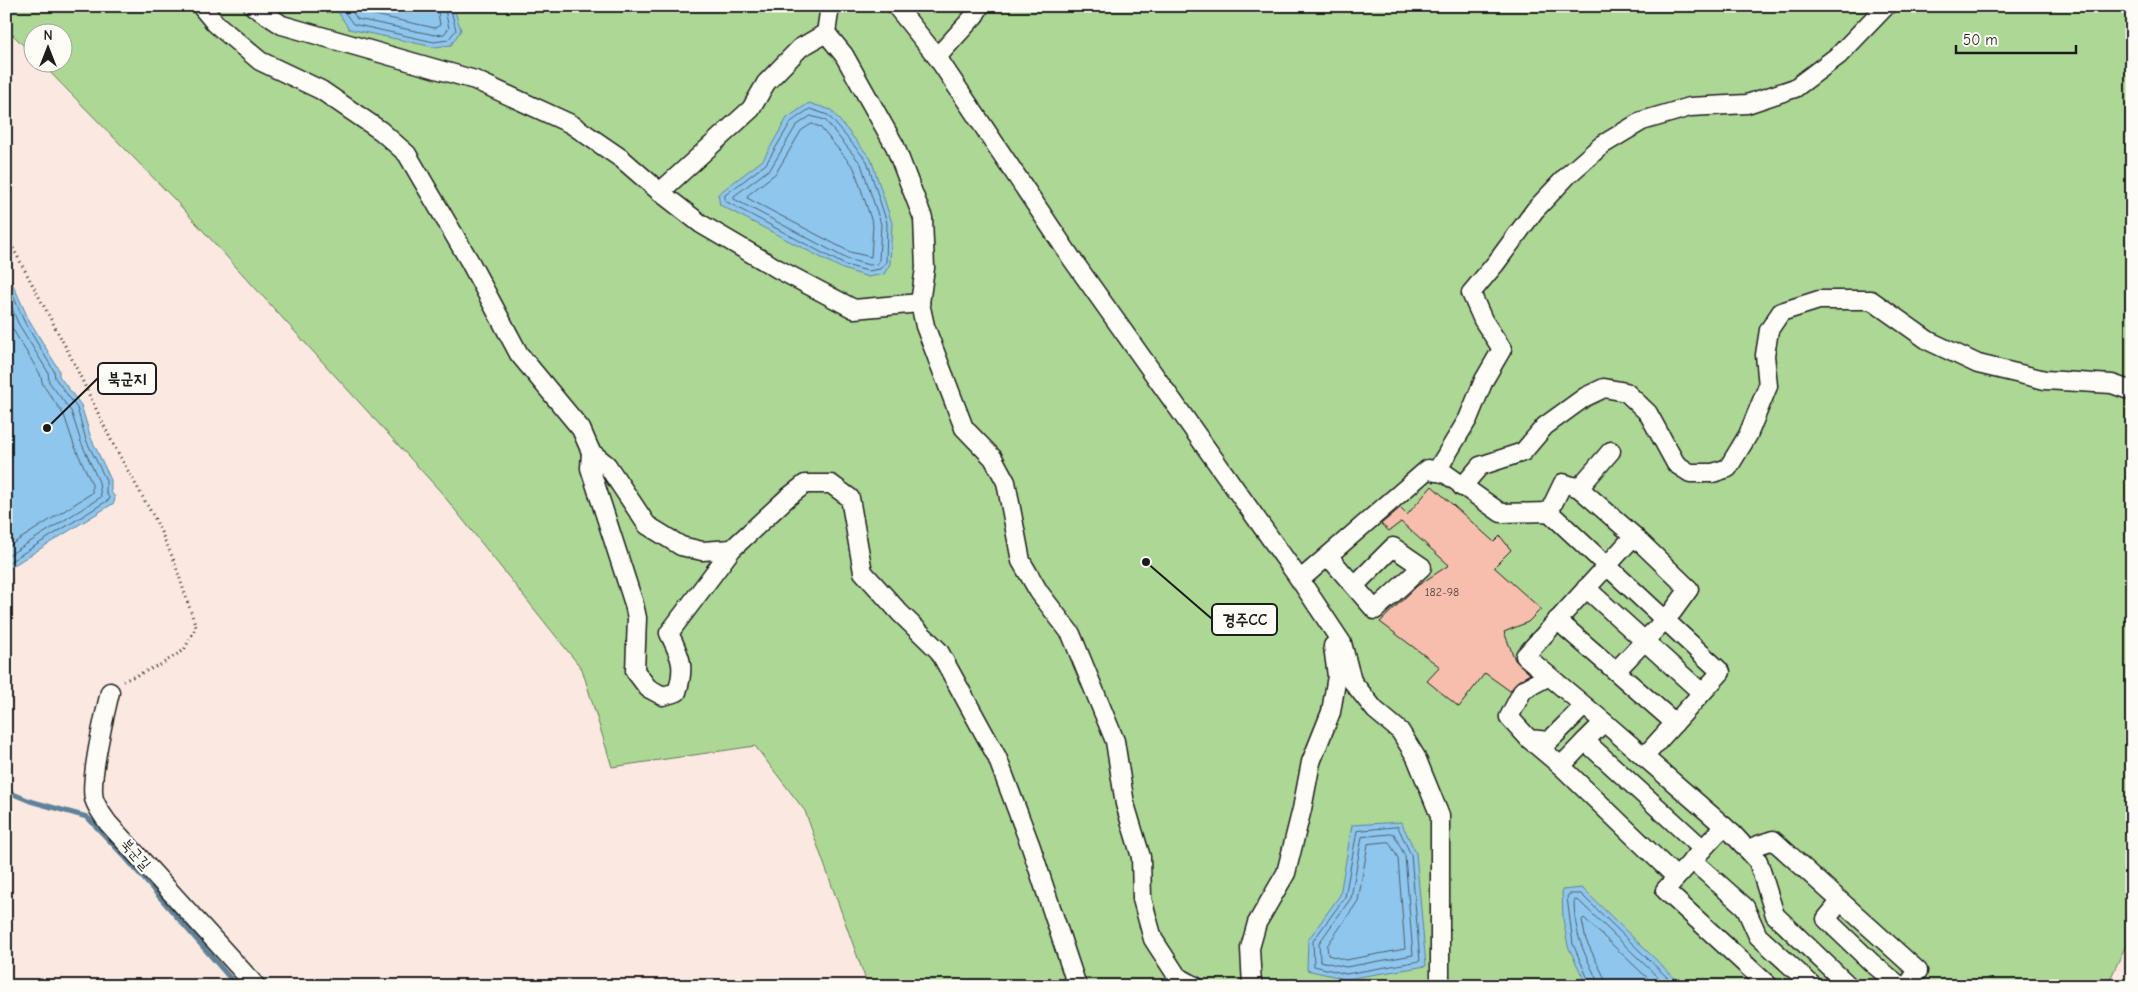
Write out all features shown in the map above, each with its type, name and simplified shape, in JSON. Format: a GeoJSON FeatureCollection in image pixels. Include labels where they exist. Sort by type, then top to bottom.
{"type":"FeatureCollection","features":[{"type":"Feature","properties":{"kind":"street"},"geometry":{"type":"LineString","coordinates":[[201,6],[215,23],[260,61],[321,90],[381,131],[407,154],[470,262],[519,354],[581,429],[591,452],[590,468],[637,618],[634,671],[648,688],[663,696],[677,692],[681,679],[681,659],[669,632],[732,549],[787,498],[805,484],[831,484],[850,498],[863,572],[900,613],[939,651],[997,757],[1031,847],[1077,986]]}},
{"type":"Feature","properties":{"kind":"street"},"geometry":{"type":"LineString","coordinates":[[252,6],[282,26],[475,80],[571,124],[622,159],[701,224],[778,269],[854,309],[920,303]]}},
{"type":"Feature","properties":{"kind":"street"},"geometry":{"type":"LineString","coordinates":[[830,6],[826,34],[844,55],[895,146],[923,218],[925,268],[920,303],[924,326],[964,428],[992,458],[1006,482],[1021,561],[1039,592],[1071,634],[1116,741],[1125,804],[1141,857],[1142,899],[1154,939],[1177,976],[1195,986]]}},
{"type":"Feature","properties":{"kind":"street"},"geometry":{"type":"LineString","coordinates":[[896,6],[937,57],[1072,259],[1300,580],[1342,643],[1352,681],[1375,710],[1400,731],[1416,757],[1440,816],[1440,986]]}},
{"type":"Feature","properties":{"kind":"street"},"geometry":{"type":"LineString","coordinates":[[937,57],[980,6]]}},
{"type":"Feature","properties":{"kind":"street"},"geometry":{"type":"LineString","coordinates":[[1436,472],[1468,418],[1484,380],[1502,349],[1483,320],[1472,293],[1535,210],[1568,175],[1602,145],[1642,121],[1690,107],[1747,104],[1795,88],[1839,55],[1886,6]]}},
{"type":"Feature","properties":{"kind":"street"},"geometry":{"type":"LineString","coordinates":[[660,192],[751,109],[766,83],[800,48],[826,34]]}},
{"type":"Feature","properties":{"kind":"street"},"geometry":{"type":"LineString","coordinates":[[1462,487],[1480,466],[1523,452],[1545,426],[1585,398],[1604,388],[1626,392],[1648,413],[1676,464],[1690,474],[1713,474],[1728,468],[1748,435],[1768,386],[1765,355],[1769,330],[1781,312],[1819,300],[1871,300],[1929,341],[1978,364],[2045,380],[2112,384],[2132,391]]}},
{"type":"Feature","properties":{"kind":"street"},"geometry":{"type":"LineString","coordinates":[[1580,488],[1611,450]]}},
{"type":"Feature","properties":{"kind":"street"},"geometry":{"type":"LineString","coordinates":[[591,452],[607,465],[646,525],[681,546],[702,551],[732,549]]}},
{"type":"Feature","properties":{"kind":"street"},"geometry":{"type":"LineString","coordinates":[[1300,580],[1428,470],[1446,474],[1501,513],[1549,512],[1721,672],[1644,757]]}},
{"type":"Feature","properties":{"kind":"street"},"geometry":{"type":"LineString","coordinates":[[1549,512],[1563,483],[1580,488],[1689,589],[1665,620],[1616,671]]}},
{"type":"Feature","properties":{"kind":"street"},"geometry":{"type":"LineString","coordinates":[[1634,536],[1525,656],[1724,826],[1747,849],[1758,861],[1775,915],[1849,986]]}},
{"type":"Feature","properties":{"kind":"street"},"geometry":{"type":"LineString","coordinates":[[1328,556],[1354,586]]}},
{"type":"Feature","properties":{"kind":"street"},"geometry":{"type":"LineString","coordinates":[[1586,588],[1702,693]]}},
{"type":"Feature","properties":{"kind":"street"},"geometry":{"type":"LineString","coordinates":[[1557,620],[1675,723]]}},
{"type":"Feature","properties":{"kind":"street"},"geometry":{"type":"LineString","coordinates":[[1252,986],[1250,948],[1257,923],[1286,873],[1302,809],[1311,762],[1331,712],[1337,676],[1329,626]]}},
{"type":"Feature","properties":{"kind":"street"},"geometry":{"type":"LineString","coordinates":[[1549,676],[1523,690],[1509,717],[1529,739],[1561,766],[1676,877]]}},
{"type":"Feature","properties":{"kind":"street","name":"북군길"},"geometry":{"type":"LineString","coordinates":[[110,692],[103,720],[94,790],[98,809],[108,823],[256,986]]}},
{"type":"Feature","properties":{"kind":"street"},"geometry":{"type":"LineString","coordinates":[[1529,739],[1549,741],[1584,706]]}},
{"type":"Feature","properties":{"kind":"street"},"geometry":{"type":"LineString","coordinates":[[1561,766],[1604,722]]}},
{"type":"Feature","properties":{"kind":"street"},"geometry":{"type":"LineString","coordinates":[[1585,741],[1697,854],[1745,907],[1758,936],[1813,986]]}},
{"type":"Feature","properties":{"kind":"street"},"geometry":{"type":"LineString","coordinates":[[1724,826],[1665,890],[1769,986]]}},
{"type":"Feature","properties":{"kind":"street"},"geometry":{"type":"LineString","coordinates":[[1747,849],[1773,840],[1918,971],[1908,986]]}},
{"type":"Feature","properties":{"kind":"street"},"geometry":{"type":"LineString","coordinates":[[1840,902],[1826,919],[1872,963],[1900,986]]}},
{"type":"Feature","properties":{"kind":"path"},"geometry":{"type":"LineString","coordinates":[[6,236],[71,357],[112,442],[155,519],[172,558],[196,627],[184,650],[160,665],[121,682],[110,692]]}},
{"type":"Feature","properties":{"kind":"green space"},"geometry":{"type":"Polygon","coordinates":[[[6,6],[2132,6],[2132,932],[2107,986],[868,986],[805,811],[755,746],[612,767],[582,669],[440,491],[175,200],[50,72],[72,72],[72,22],[22,22],[22,44],[6,28],[6,6]]]}},
{"type":"Feature","properties":{"kind":"water"},"geometry":{"type":"Polygon","coordinates":[[[337,6],[453,6],[461,30],[451,45],[434,47],[349,29],[338,12],[337,6]]]}},
{"type":"Feature","properties":{"kind":"water"},"geometry":{"type":"Polygon","coordinates":[[[809,103],[831,110],[871,159],[892,223],[890,264],[884,274],[868,277],[843,269],[720,205],[718,194],[763,160],[787,118],[809,103]]]}},
{"type":"Feature","properties":{"kind":"water"},"geometry":{"type":"Polygon","coordinates":[[[6,269],[28,318],[59,370],[59,376],[81,405],[91,438],[111,480],[111,492],[115,497],[114,503],[6,570],[6,269]]]}},
{"type":"Feature","properties":{"kind":"water"},"geometry":{"type":"Polygon","coordinates":[[[1401,822],[1416,853],[1426,966],[1346,979],[1307,970],[1308,940],[1340,895],[1352,825],[1401,822]]]}},
{"type":"Feature","properties":{"kind":"water"},"geometry":{"type":"Polygon","coordinates":[[[1582,888],[1683,986],[1587,986],[1568,946],[1563,919],[1562,890],[1582,888]]]}},
{"type":"Feature","properties":{"kind":"building"},"geometry":{"type":"Polygon","coordinates":[[[1432,486],[1494,542],[1500,536],[1511,550],[1494,567],[1541,609],[1528,622],[1504,632],[1515,660],[1530,674],[1518,681],[1510,691],[1485,673],[1459,707],[1427,681],[1440,667],[1380,622],[1417,586],[1449,565],[1401,522],[1389,531],[1381,524],[1400,508],[1407,515],[1432,486]]]}},
{"type":"Feature","properties":{"kind":"waterway"},"geometry":{"type":"LineString","coordinates":[[6,791],[30,801],[87,817],[125,857],[237,986]]}},
{"type":"Feature","properties":{"kind":"place","name":"북군지"},"geometry":{"type":"Point","coordinates":[47,428]}},
{"type":"Feature","properties":{"kind":"place","name":"경주CC"},"geometry":{"type":"Point","coordinates":[1146,562]}}]}
